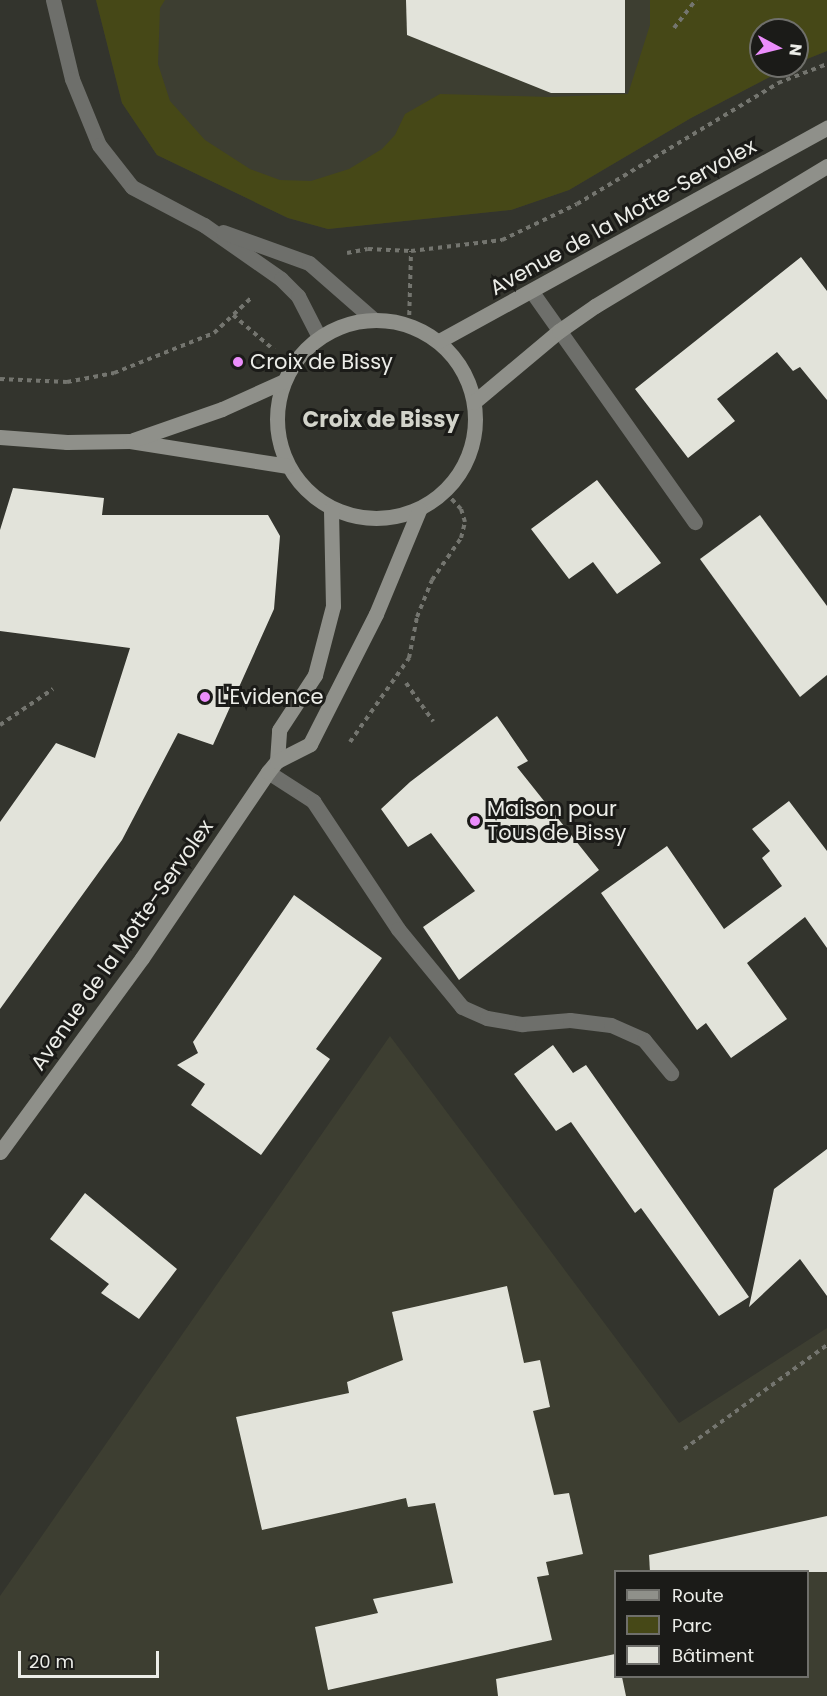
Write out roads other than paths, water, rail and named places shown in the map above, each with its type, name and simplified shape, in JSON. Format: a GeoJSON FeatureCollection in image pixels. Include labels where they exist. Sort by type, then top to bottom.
{"type":"FeatureCollection","features":[{"type":"Feature","properties":{"kind":"main road","name":"Avenue de la Motte-Servolex"},"geometry":{"type":"LineString","coordinates":[[439,341],[532,292],[827,128]]}},
{"type":"Feature","properties":{"kind":"main road"},"geometry":{"type":"LineString","coordinates":[[474,402],[559,330],[827,166]]}},
{"type":"Feature","properties":{"kind":"main road"},"geometry":{"type":"LineString","coordinates":[[373,319],[409,324],[439,341],[462,368],[474,402],[475,434],[465,465],[445,492],[418,510],[375,519],[331,509],[306,491],[288,466],[276,424],[284,381],[294,362],[319,337],[344,324],[373,319]]}},
{"type":"Feature","properties":{"kind":"main road"},"geometry":{"type":"LineString","coordinates":[[130,441],[222,409],[284,381]]}},
{"type":"Feature","properties":{"kind":"main road"},"geometry":{"type":"LineString","coordinates":[[0,437],[66,442],[130,441],[288,466]]}},
{"type":"Feature","properties":{"kind":"main road"},"geometry":{"type":"LineString","coordinates":[[272,766],[279,730],[315,675],[333,606],[331,509]]}},
{"type":"Feature","properties":{"kind":"main road","name":"Avenue de la Motte-Servolex"},"geometry":{"type":"LineString","coordinates":[[0,1152],[142,958],[272,766],[310,744],[376,614],[418,510]]}},
{"type":"Feature","properties":{"kind":"street"},"geometry":{"type":"LineString","coordinates":[[53,0],[72,79],[99,144],[132,187],[204,225],[281,279],[298,296],[319,337]]}},
{"type":"Feature","properties":{"kind":"street"},"geometry":{"type":"LineString","coordinates":[[204,225],[309,263],[373,319]]}},
{"type":"Feature","properties":{"kind":"street"},"geometry":{"type":"LineString","coordinates":[[532,292],[695,522]]}},
{"type":"Feature","properties":{"kind":"street"},"geometry":{"type":"LineString","coordinates":[[272,766],[313,801],[398,929],[462,1007],[487,1018],[522,1024],[570,1020],[611,1024],[644,1040],[671,1074]]}},
{"type":"Feature","properties":{"kind":"place","name":"Croix de Bissy"},"geometry":{"type":"Point","coordinates":[238,362]}},
{"type":"Feature","properties":{"kind":"place","name":"L'Evidence"},"geometry":{"type":"Point","coordinates":[205,697]}},
{"type":"Feature","properties":{"kind":"place","name":"Maison pour Tous de Bissy"},"geometry":{"type":"Point","coordinates":[475,821]}},
{"type":"Feature","properties":{"kind":"district","name":"Croix de Bissy"},"geometry":{"type":"Point","coordinates":[381,420]}}]}
